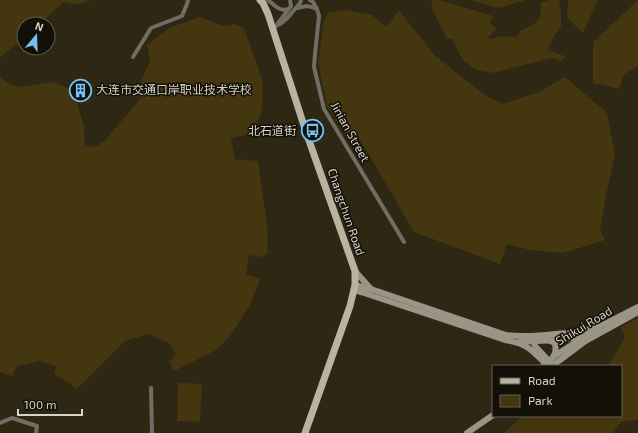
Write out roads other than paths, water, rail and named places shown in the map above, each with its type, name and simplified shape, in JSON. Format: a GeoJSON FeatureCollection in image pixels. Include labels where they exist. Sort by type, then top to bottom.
{"type":"FeatureCollection","features":[{"type":"Feature","properties":{"kind":"main road","name":"Changchun Road"},"geometry":{"type":"LineString","coordinates":[[260,0],[263,3],[275,28],[313,152],[355,271],[354,288],[350,306],[305,433]]}},
{"type":"Feature","properties":{"kind":"main road"},"geometry":{"type":"LineString","coordinates":[[355,271],[371,289]]}},
{"type":"Feature","properties":{"kind":"main road"},"geometry":{"type":"LineString","coordinates":[[354,288],[371,289],[506,335],[517,337],[590,330],[601,326]]}},
{"type":"Feature","properties":{"kind":"main road"},"geometry":{"type":"LineString","coordinates":[[354,288],[361,292],[524,345],[549,364]]}},
{"type":"Feature","properties":{"kind":"main road"},"geometry":{"type":"LineString","coordinates":[[350,306],[361,292]]}},
{"type":"Feature","properties":{"kind":"main road","name":"Shikui Road"},"geometry":{"type":"LineString","coordinates":[[549,364],[584,337],[638,306]]}},
{"type":"Feature","properties":{"kind":"main road","name":"Shikui Road"},"geometry":{"type":"LineString","coordinates":[[549,364],[584,342],[638,312]]}},
{"type":"Feature","properties":{"kind":"main road"},"geometry":{"type":"LineString","coordinates":[[516,342],[550,341],[599,334]]}},
{"type":"Feature","properties":{"kind":"main road"},"geometry":{"type":"LineString","coordinates":[[535,341],[535,346],[549,364]]}},
{"type":"Feature","properties":{"kind":"main road"},"geometry":{"type":"LineString","coordinates":[[549,364],[555,354],[556,348],[555,344],[550,341]]}},
{"type":"Feature","properties":{"kind":"main road"},"geometry":{"type":"LineString","coordinates":[[467,433],[492,416]]}},
{"type":"Feature","properties":{"kind":"main road"},"geometry":{"type":"LineString","coordinates":[[474,433],[497,417]]}},
{"type":"Feature","properties":{"kind":"street"},"geometry":{"type":"LineString","coordinates":[[133,57],[151,28],[182,16],[188,4],[188,0]]}},
{"type":"Feature","properties":{"kind":"street"},"geometry":{"type":"LineString","coordinates":[[268,0],[277,8],[285,11],[288,9]]}},
{"type":"Feature","properties":{"kind":"street"},"geometry":{"type":"LineString","coordinates":[[275,28],[291,6],[290,0]]}},
{"type":"Feature","properties":{"kind":"street"},"geometry":{"type":"LineString","coordinates":[[275,28],[284,21],[302,0]]}},
{"type":"Feature","properties":{"kind":"street"},"geometry":{"type":"LineString","coordinates":[[310,0],[317,9]]}},
{"type":"Feature","properties":{"kind":"street"},"geometry":{"type":"LineString","coordinates":[[295,9],[305,6],[311,6],[317,9]]}},
{"type":"Feature","properties":{"kind":"street","name":"Jinian Street"},"geometry":{"type":"LineString","coordinates":[[317,9],[319,16],[314,67],[324,109],[404,242]]}},
{"type":"Feature","properties":{"kind":"street"},"geometry":{"type":"LineString","coordinates":[[151,388],[152,433]]}},
{"type":"Feature","properties":{"kind":"street"},"geometry":{"type":"LineString","coordinates":[[0,423],[12,418],[37,426],[36,433]]}},
{"type":"Feature","properties":{"kind":"place","name":"大连市交通口岸职业技术学校"},"geometry":{"type":"Point","coordinates":[81,90]}},
{"type":"Feature","properties":{"kind":"place","name":"北石道街"},"geometry":{"type":"Point","coordinates":[312,131]}}]}
